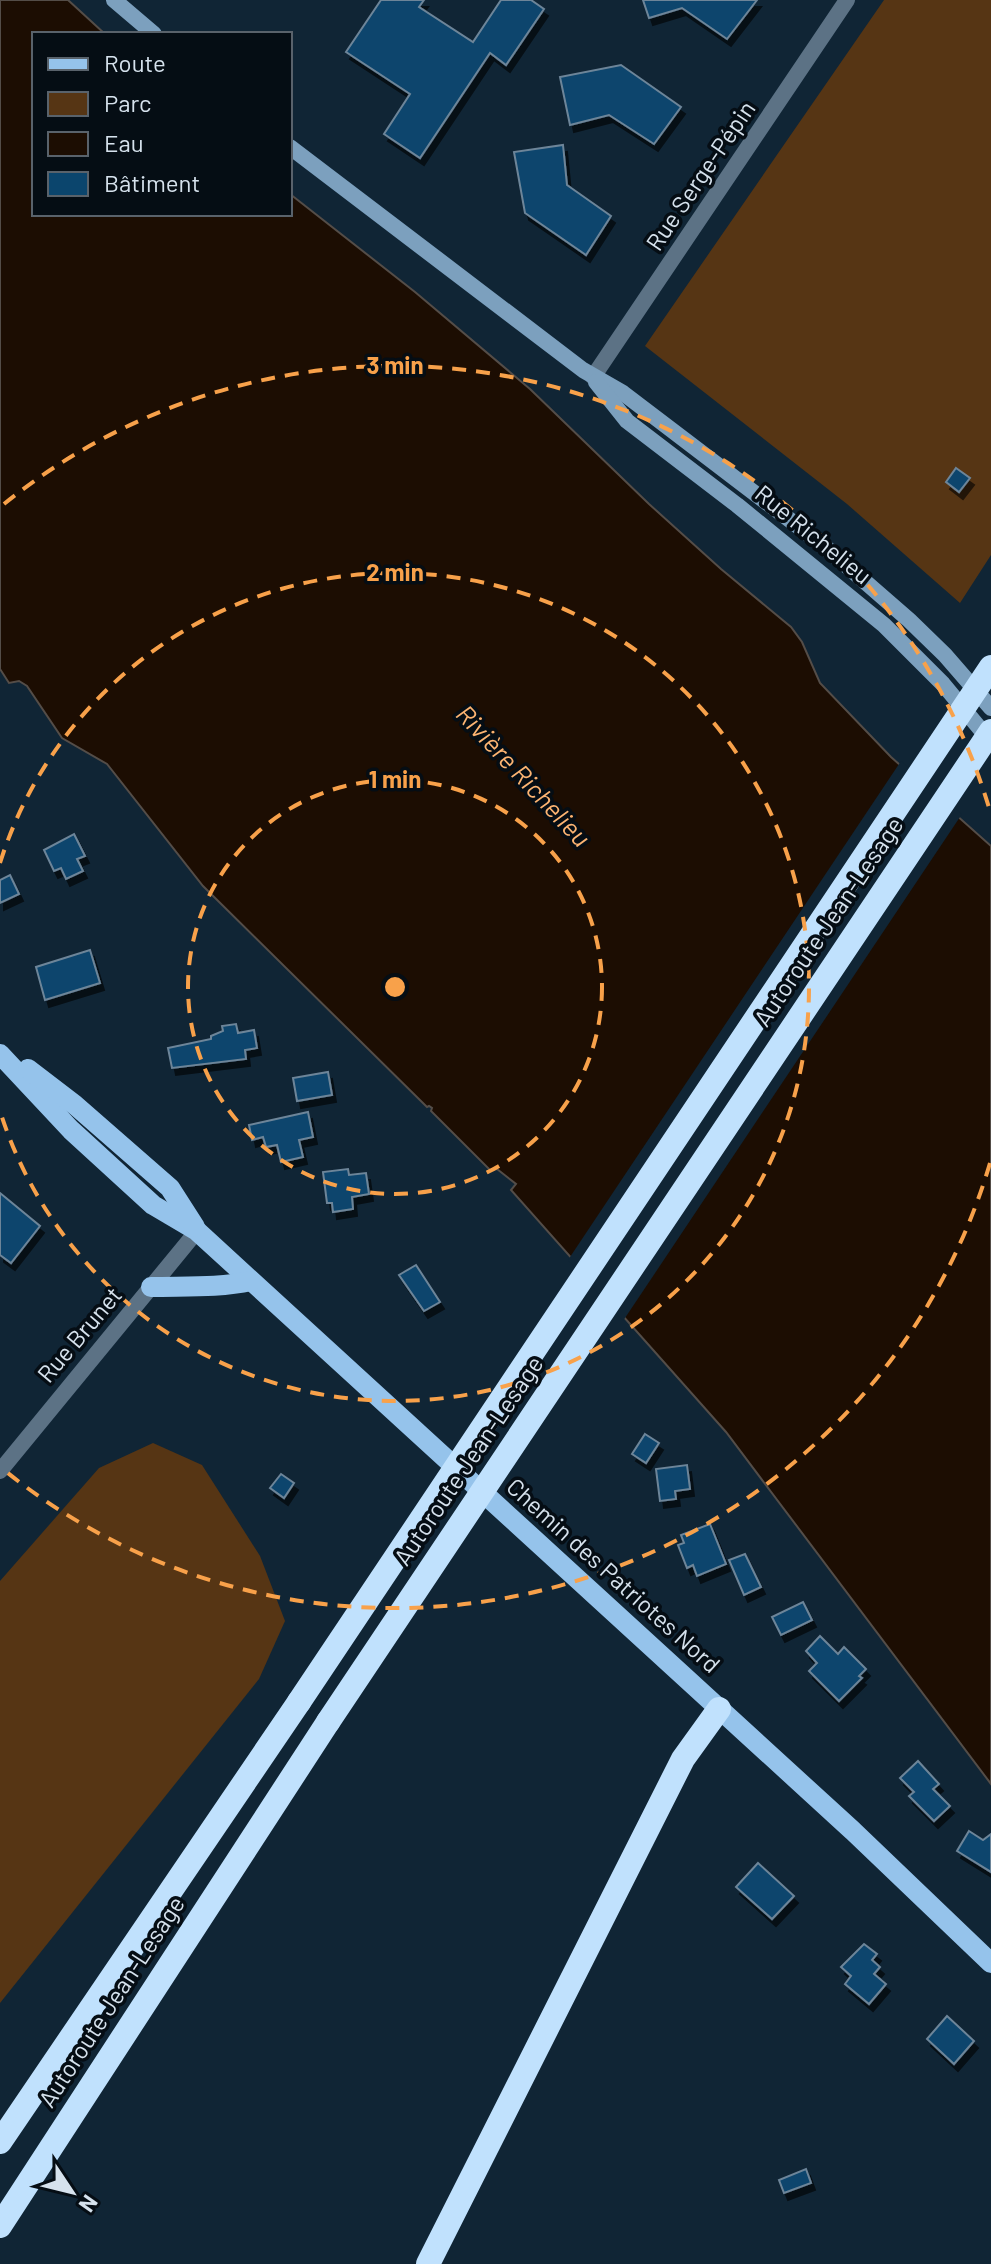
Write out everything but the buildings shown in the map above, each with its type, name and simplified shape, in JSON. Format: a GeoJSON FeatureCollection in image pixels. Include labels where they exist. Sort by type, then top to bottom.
{"type":"FeatureCollection","features":[{"type":"Feature","properties":{"kind":"highway","name":"Autoroute Jean-Lesage"},"geometry":{"type":"LineString","coordinates":[[0,2142],[299,1702],[991,667]]}},
{"type":"Feature","properties":{"kind":"highway","name":"Autoroute Jean-Lesage"},"geometry":{"type":"LineString","coordinates":[[0,2226],[328,1722],[991,731]]}},
{"type":"Feature","properties":{"kind":"highway"},"geometry":{"type":"LineString","coordinates":[[428,2264],[683,1759],[719,1709]]}},
{"type":"Feature","properties":{"kind":"highway"},"geometry":{"type":"LineString","coordinates":[[0,2134],[19,2114]]}},
{"type":"Feature","properties":{"kind":"main road"},"geometry":{"type":"LineString","coordinates":[[114,0],[152,32]]}},
{"type":"Feature","properties":{"kind":"main road","name":"Rue Richelieu"},"geometry":{"type":"LineString","coordinates":[[292,149],[593,377],[623,393],[852,570],[926,636],[991,708]]}},
{"type":"Feature","properties":{"kind":"main road","name":"Rue Richelieu"},"geometry":{"type":"LineString","coordinates":[[593,377],[627,421],[762,524],[884,625],[943,684],[991,742]]}},
{"type":"Feature","properties":{"kind":"main road","name":"Chemin des Patriotes Nord"},"geometry":{"type":"LineString","coordinates":[[0,1051],[75,1105],[170,1188],[197,1231],[853,1831],[991,1963]]}},
{"type":"Feature","properties":{"kind":"main road"},"geometry":{"type":"LineString","coordinates":[[151,1287],[200,1284],[224,1287],[251,1281]]}},
{"type":"Feature","properties":{"kind":"street","name":"Rue Serge-Pépin"},"geometry":{"type":"LineString","coordinates":[[593,377],[847,0]]}},
{"type":"Feature","properties":{"kind":"street","name":"Rue Brunet"},"geometry":{"type":"LineString","coordinates":[[0,1471],[197,1231]]}},
{"type":"Feature","properties":{"kind":"green space"},"geometry":{"type":"Polygon","coordinates":[[[884,0],[991,0],[991,555],[960,603],[847,504],[645,346],[884,0]]]}},
{"type":"Feature","properties":{"kind":"green space"},"geometry":{"type":"Polygon","coordinates":[[[153,1443],[202,1465],[260,1556],[285,1621],[259,1679],[0,2003],[0,1581],[99,1468],[153,1443]]]}},
{"type":"Feature","properties":{"kind":"water","name":"Rivière Richelieu"},"geometry":{"type":"Polygon","coordinates":[[[0,0],[68,0],[103,32],[32,32],[32,216],[292,216],[292,196],[415,292],[530,389],[649,504],[791,627],[802,642],[820,683],[891,757],[991,846],[991,1784],[726,1432],[511,1190],[516,1184],[497,1169],[490,1170],[431,1111],[432,1108],[427,1107],[203,886],[107,764],[62,738],[27,686],[19,681],[9,683],[0,669],[0,0]]]}},
{"type":"Feature","properties":{"kind":"pier"},"geometry":{"type":"Polygon","coordinates":[[[901,761],[962,814],[623,1321],[568,1260],[901,761]]]}}]}
